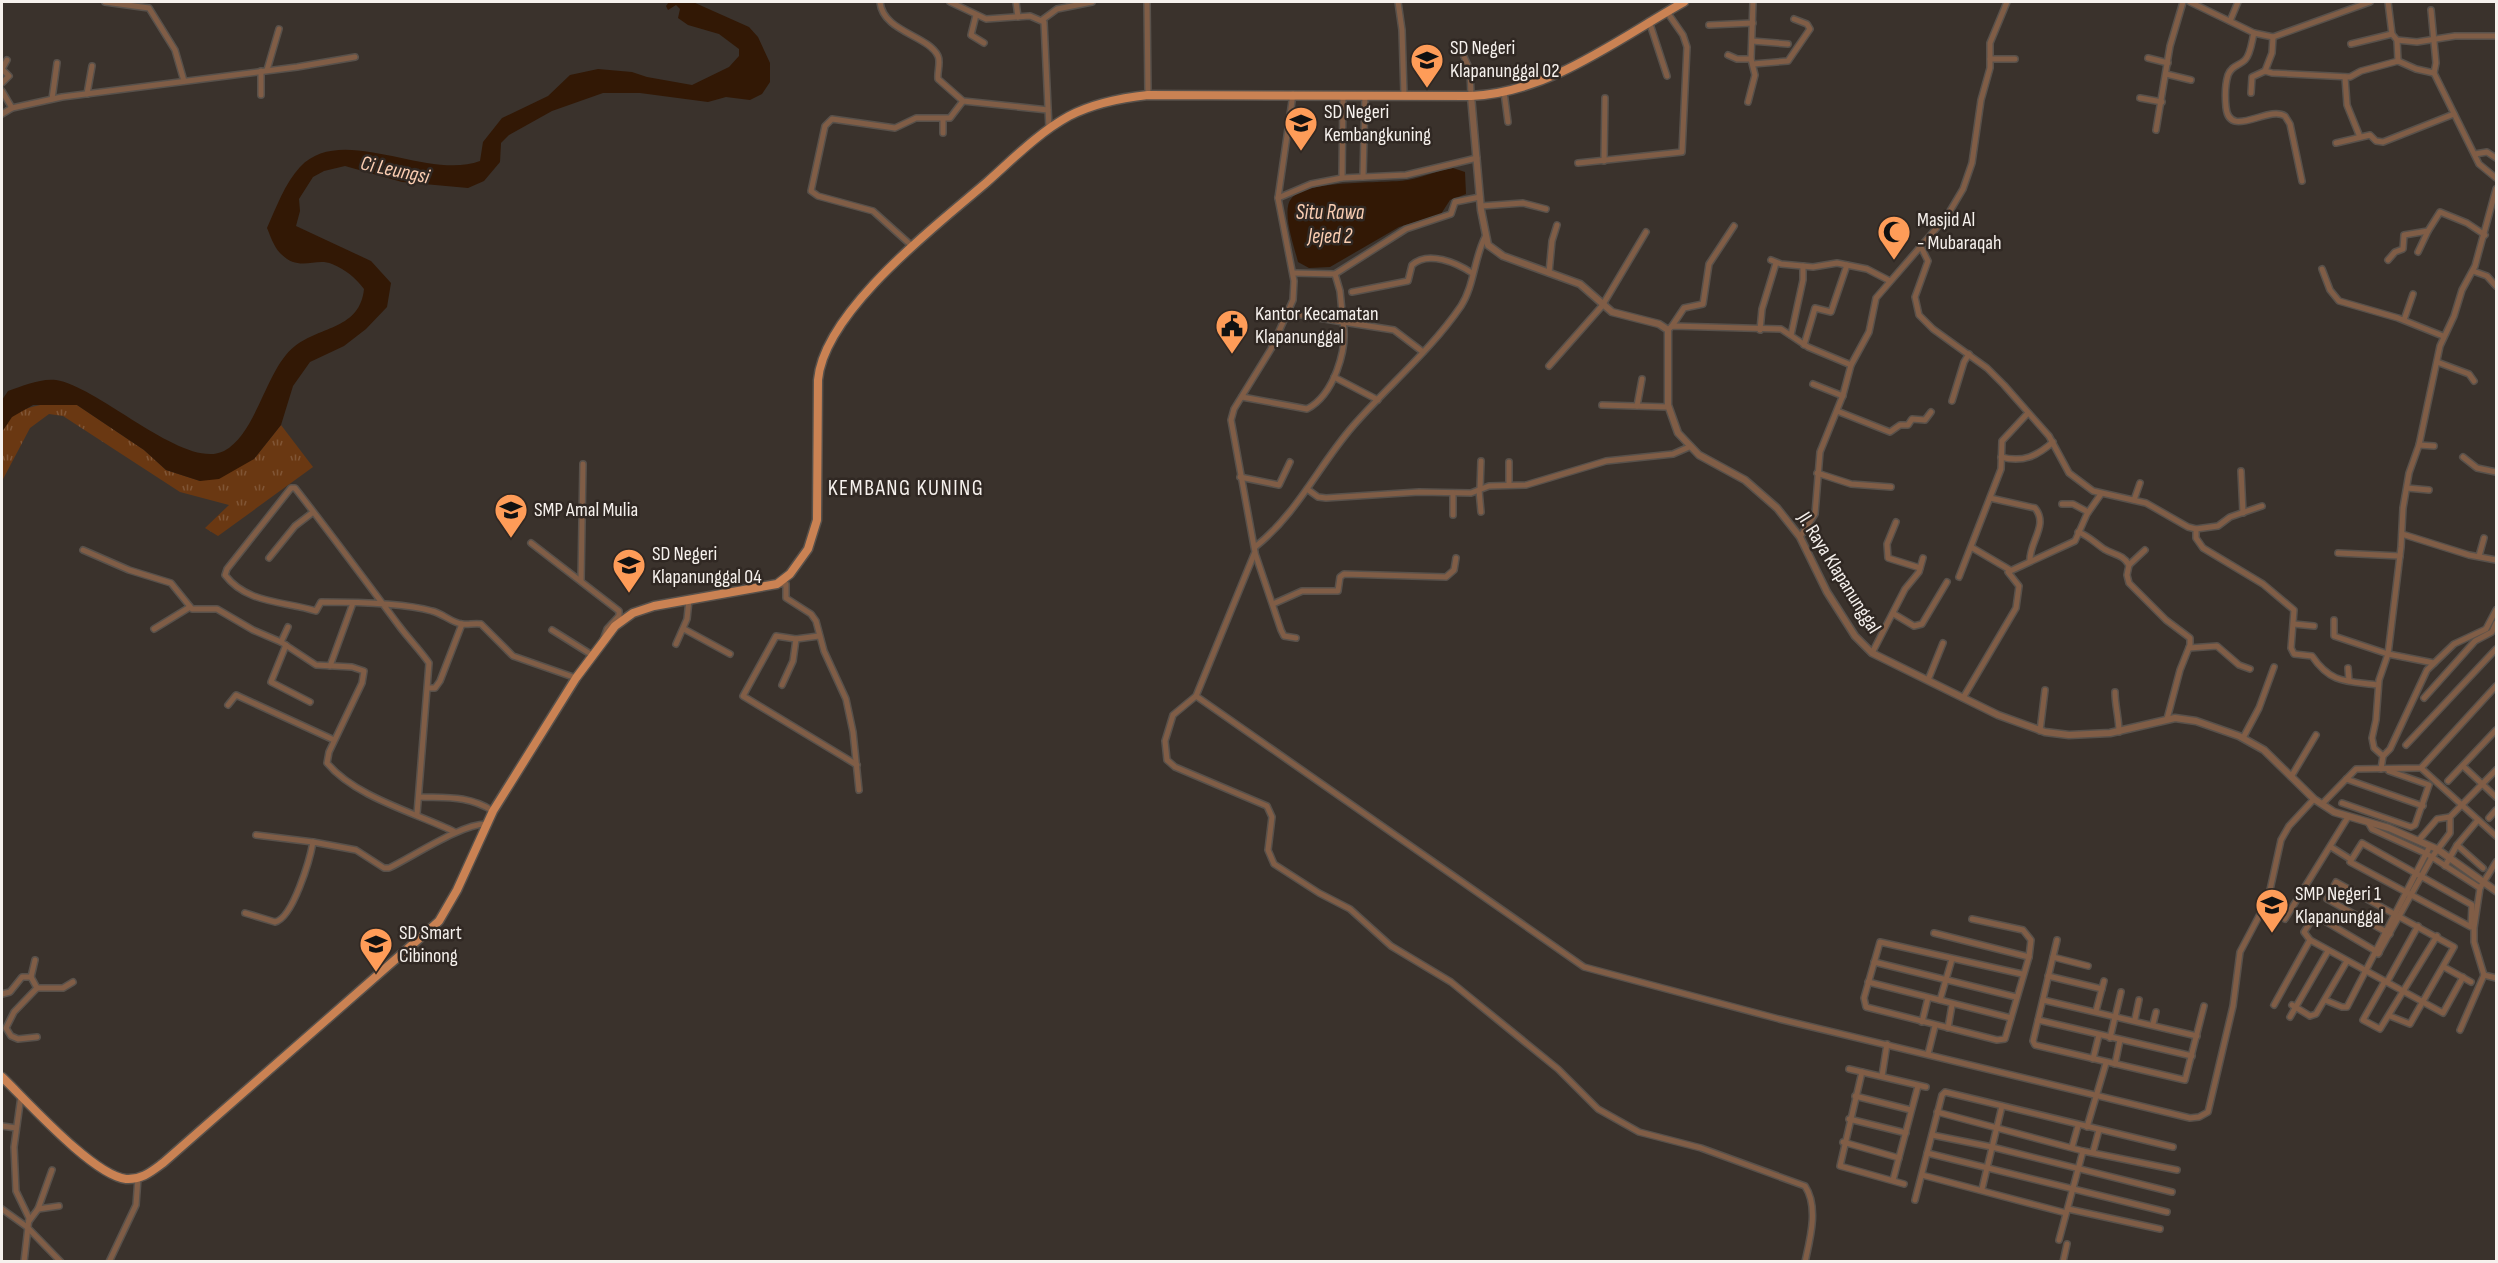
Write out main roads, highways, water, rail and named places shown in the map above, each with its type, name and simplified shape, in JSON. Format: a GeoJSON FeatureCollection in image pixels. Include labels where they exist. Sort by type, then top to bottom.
{"type":"FeatureCollection","features":[{"type":"Feature","properties":{"kind":"main road"},"geometry":{"type":"LineString","coordinates":[[2,1077],[87,1158],[119,1177],[138,1178],[163,1163],[439,921],[457,891],[493,811],[576,678],[615,626],[633,613],[654,606],[777,584],[790,574],[802,558],[815,531],[817,394],[821,362],[845,321],[870,289],[912,246],[1049,129],[1096,104],[1148,95],[1471,96],[1504,92],[1544,79],[1684,2]]}},
{"type":"Feature","properties":{"kind":"water","name":"Ci Leungsi"},"geometry":{"type":"Polygon","coordinates":[[[669,2],[693,2],[749,27],[758,37],[770,63],[770,82],[762,94],[750,100],[726,97],[708,102],[640,93],[603,93],[552,111],[509,135],[501,143],[500,162],[484,181],[468,188],[402,182],[345,166],[324,171],[313,177],[299,199],[300,211],[296,226],[371,261],[391,283],[387,307],[366,329],[344,346],[310,362],[293,386],[281,425],[254,459],[219,479],[200,481],[166,470],[144,450],[77,405],[33,405],[12,417],[2,432],[2,400],[8,391],[38,381],[56,380],[95,397],[165,439],[187,449],[207,454],[224,451],[245,431],[276,369],[285,356],[305,339],[347,319],[361,302],[364,289],[346,271],[326,262],[294,262],[280,253],[272,241],[267,228],[285,188],[300,167],[317,155],[338,150],[361,151],[435,164],[459,165],[480,161],[483,142],[502,118],[548,96],[570,75],[598,69],[632,72],[692,85],[729,67],[739,56],[739,49],[719,34],[688,25],[678,18],[680,9],[676,5],[668,10],[666,6],[669,2]]]}},
{"type":"Feature","properties":{"kind":"water","name":"Situ Rawa Jejed 2"},"geometry":{"type":"Polygon","coordinates":[[[1453,168],[1465,172],[1466,194],[1450,200],[1441,214],[1399,227],[1330,267],[1309,268],[1298,262],[1287,212],[1291,199],[1299,193],[1328,185],[1408,180],[1453,168]]]}},
{"type":"Feature","properties":{"kind":"place","name":"SD Negeri Klapanunggal 02"},"geometry":{"type":"Point","coordinates":[1427,89]}},
{"type":"Feature","properties":{"kind":"place","name":"SD Negeri Kembangkuning"},"geometry":{"type":"Point","coordinates":[1301,152]}},
{"type":"Feature","properties":{"kind":"place","name":"Masjid Al - Mubaraqah"},"geometry":{"type":"Point","coordinates":[1894,261]}},
{"type":"Feature","properties":{"kind":"place","name":"Kantor Kecamatan Klapanunggal"},"geometry":{"type":"Point","coordinates":[1232,355]}},
{"type":"Feature","properties":{"kind":"place","name":"SMP Amal Mulia"},"geometry":{"type":"Point","coordinates":[511,539]}},
{"type":"Feature","properties":{"kind":"place","name":"SD Negeri Klapanunggal 04"},"geometry":{"type":"Point","coordinates":[629,594]}},
{"type":"Feature","properties":{"kind":"place","name":"SMP Negeri 1 Klapanunggal"},"geometry":{"type":"Point","coordinates":[2272,934]}},
{"type":"Feature","properties":{"kind":"place","name":"SD Smart Cibinong"},"geometry":{"type":"Point","coordinates":[376,973]}},
{"type":"Feature","properties":{"kind":"district","name":"KEMBANG KUNING"},"geometry":{"type":"Point","coordinates":[906,488]}}]}
